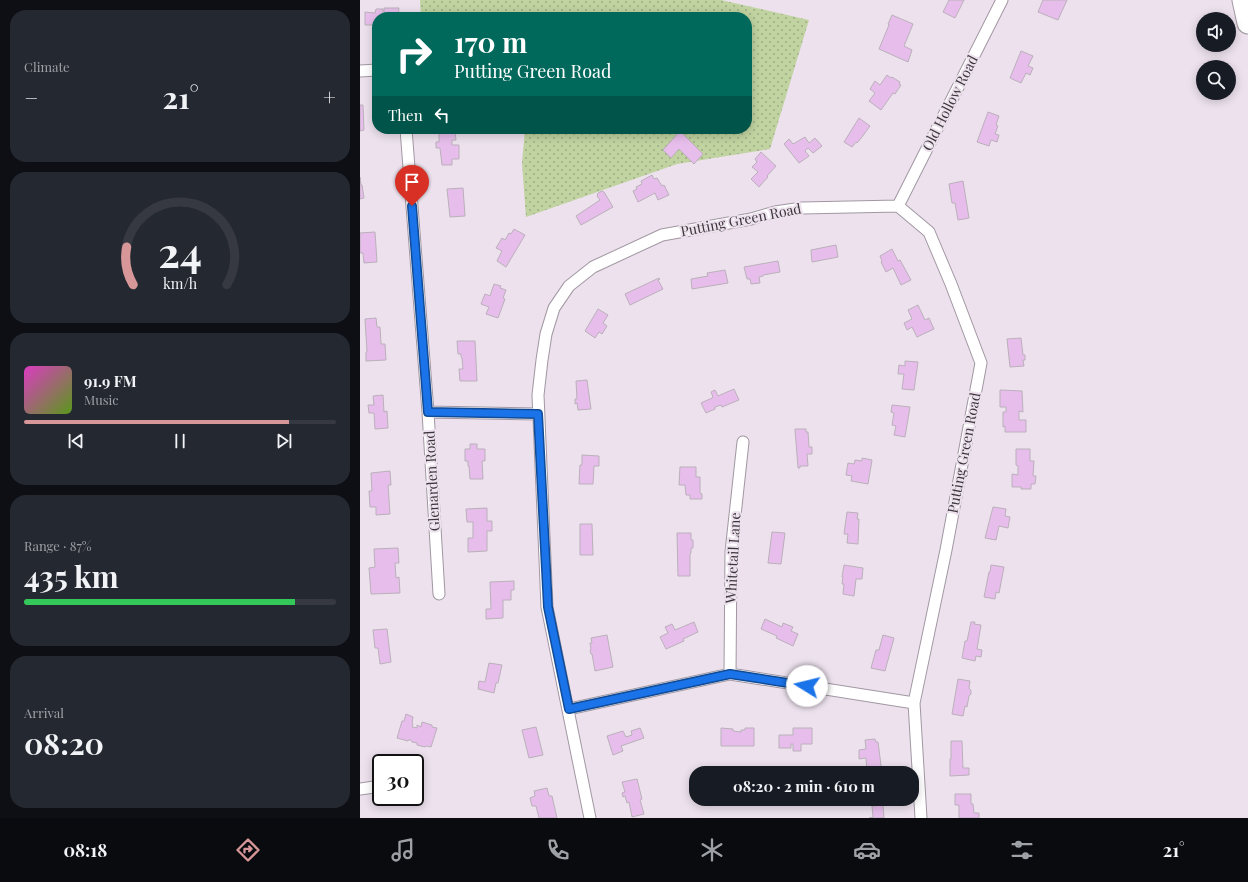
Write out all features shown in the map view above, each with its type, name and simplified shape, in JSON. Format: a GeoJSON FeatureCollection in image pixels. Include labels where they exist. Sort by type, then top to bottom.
{"type":"FeatureCollection","features":[{"type":"Feature","properties":{"kind":"highway"},"geometry":{"type":"LineString","coordinates":[[1243,0],[1248,23]]}},
{"type":"Feature","properties":{"kind":"street","name":"Old Hollow Road"},"geometry":{"type":"LineString","coordinates":[[898,206],[1002,0]]}},
{"type":"Feature","properties":{"kind":"street"},"geometry":{"type":"LineString","coordinates":[[360,71],[372,70]]}},
{"type":"Feature","properties":{"kind":"street","name":"Glenarden Road"},"geometry":{"type":"LineString","coordinates":[[406,134],[428,412],[438,594]]}},
{"type":"Feature","properties":{"kind":"street","name":"Putting Green Road"},"geometry":{"type":"LineString","coordinates":[[590,818],[548,607],[538,395],[546,334],[554,308],[569,286],[593,266],[662,235],[802,208],[898,206],[929,232],[982,363],[946,550],[914,703],[921,818]]}},
{"type":"Feature","properties":{"kind":"street"},"geometry":{"type":"LineString","coordinates":[[428,412],[538,414]]}},
{"type":"Feature","properties":{"kind":"street","name":"Whitetail Lane"},"geometry":{"type":"LineString","coordinates":[[730,674],[731,552],[743,442]]}},
{"type":"Feature","properties":{"kind":"street"},"geometry":{"type":"LineString","coordinates":[[569,709],[730,674],[914,703]]}},
{"type":"Feature","properties":{"kind":"street"},"geometry":{"type":"LineString","coordinates":[[360,790],[372,788]]}},
{"type":"Feature","properties":{"kind":"green space"},"geometry":{"type":"Polygon","coordinates":[[[420,0],[721,0],[809,20],[770,149],[677,164],[526,217],[522,163],[525,134],[752,134],[752,12],[421,12],[420,0]]]}},
{"type":"Feature","properties":{"kind":"building"},"geometry":{"type":"Polygon","coordinates":[[[949,0],[964,0],[955,18],[943,12],[949,0]]]}},
{"type":"Feature","properties":{"kind":"building"},"geometry":{"type":"Polygon","coordinates":[[[1043,0],[1067,0],[1058,20],[1038,12],[1043,0]]]}},
{"type":"Feature","properties":{"kind":"building"},"geometry":{"type":"Polygon","coordinates":[[[384,8],[399,8],[399,12],[384,12],[384,8]]]}},
{"type":"Feature","properties":{"kind":"building"},"geometry":{"type":"Polygon","coordinates":[[[376,9],[383,9],[383,12],[375,12],[376,9]]]}},
{"type":"Feature","properties":{"kind":"building"},"geometry":{"type":"Polygon","coordinates":[[[365,12],[372,13],[372,25],[365,25],[365,12]]]}},
{"type":"Feature","properties":{"kind":"building"},"geometry":{"type":"Polygon","coordinates":[[[892,15],[913,24],[904,46],[912,50],[908,62],[879,49],[892,15]]]}},
{"type":"Feature","properties":{"kind":"building"},"geometry":{"type":"Polygon","coordinates":[[[1021,51],[1033,56],[1028,66],[1033,68],[1030,75],[1026,73],[1021,83],[1010,78],[1021,51]]]}},
{"type":"Feature","properties":{"kind":"building"},"geometry":{"type":"Polygon","coordinates":[[[887,75],[900,82],[899,84],[901,85],[895,94],[893,93],[881,110],[869,101],[875,93],[870,89],[875,81],[880,85],[887,75]]]}},
{"type":"Feature","properties":{"kind":"building"},"geometry":{"type":"Polygon","coordinates":[[[360,105],[363,105],[364,130],[360,131],[360,105]]]}},
{"type":"Feature","properties":{"kind":"building"},"geometry":{"type":"Polygon","coordinates":[[[988,112],[999,116],[995,134],[999,135],[997,142],[991,140],[989,146],[977,142],[988,112]]]}},
{"type":"Feature","properties":{"kind":"building"},"geometry":{"type":"Polygon","coordinates":[[[859,118],[870,126],[852,147],[844,142],[859,118]]]}},
{"type":"Feature","properties":{"kind":"building"},"geometry":{"type":"Polygon","coordinates":[[[439,134],[455,134],[456,140],[452,140],[452,145],[459,145],[459,159],[452,159],[452,165],[442,165],[440,148],[436,148],[436,142],[439,142],[439,134]]]}},
{"type":"Feature","properties":{"kind":"building"},"geometry":{"type":"Polygon","coordinates":[[[677,134],[683,134],[703,154],[694,164],[679,149],[671,158],[663,150],[677,134]]]}},
{"type":"Feature","properties":{"kind":"building"},"geometry":{"type":"Polygon","coordinates":[[[805,137],[809,143],[815,138],[822,146],[813,153],[808,148],[805,151],[809,156],[799,163],[784,144],[789,139],[793,144],[805,137]]]}},
{"type":"Feature","properties":{"kind":"building"},"geometry":{"type":"Polygon","coordinates":[[[761,152],[776,166],[759,187],[751,179],[758,172],[752,167],[757,162],[755,159],[761,152]]]}},
{"type":"Feature","properties":{"kind":"building"},"geometry":{"type":"Polygon","coordinates":[[[652,175],[654,179],[657,178],[662,186],[664,185],[669,195],[658,200],[655,193],[638,202],[633,191],[637,189],[636,187],[642,184],[641,181],[652,175]]]}},
{"type":"Feature","properties":{"kind":"building"},"geometry":{"type":"Polygon","coordinates":[[[360,177],[364,198],[360,199],[360,177]]]}},
{"type":"Feature","properties":{"kind":"building"},"geometry":{"type":"Polygon","coordinates":[[[963,181],[969,218],[958,220],[955,203],[952,203],[949,184],[963,181]]]}},
{"type":"Feature","properties":{"kind":"building"},"geometry":{"type":"Polygon","coordinates":[[[463,188],[465,216],[450,217],[447,189],[463,188]]]}},
{"type":"Feature","properties":{"kind":"building"},"geometry":{"type":"Polygon","coordinates":[[[602,191],[613,207],[581,225],[576,216],[600,200],[597,196],[598,193],[602,191]]]}},
{"type":"Feature","properties":{"kind":"building"},"geometry":{"type":"Polygon","coordinates":[[[514,229],[525,235],[506,267],[497,261],[502,251],[496,248],[502,238],[505,240],[509,233],[511,234],[514,229]]]}},
{"type":"Feature","properties":{"kind":"building"},"geometry":{"type":"Polygon","coordinates":[[[375,232],[377,262],[364,263],[363,253],[360,253],[360,233],[375,232]]]}},
{"type":"Feature","properties":{"kind":"building"},"geometry":{"type":"Polygon","coordinates":[[[836,245],[838,257],[812,262],[811,250],[836,245]]]}},
{"type":"Feature","properties":{"kind":"building"},"geometry":{"type":"Polygon","coordinates":[[[892,249],[911,280],[901,285],[893,268],[886,272],[881,262],[880,256],[892,249]]]}},
{"type":"Feature","properties":{"kind":"building"},"geometry":{"type":"Polygon","coordinates":[[[778,261],[780,272],[759,277],[760,283],[751,284],[750,279],[747,279],[744,267],[778,261]]]}},
{"type":"Feature","properties":{"kind":"building"},"geometry":{"type":"Polygon","coordinates":[[[725,270],[728,283],[692,289],[691,279],[708,276],[707,273],[725,270]]]}},
{"type":"Feature","properties":{"kind":"building"},"geometry":{"type":"Polygon","coordinates":[[[659,278],[660,279],[658,280],[663,289],[630,305],[625,294],[659,278]]]}},
{"type":"Feature","properties":{"kind":"building"},"geometry":{"type":"Polygon","coordinates":[[[494,284],[501,286],[500,288],[506,290],[503,298],[505,299],[498,318],[486,314],[489,307],[481,304],[485,294],[490,296],[494,284]]]}},
{"type":"Feature","properties":{"kind":"building"},"geometry":{"type":"Polygon","coordinates":[[[918,305],[925,320],[929,318],[934,329],[917,337],[912,327],[907,330],[904,323],[912,319],[908,310],[918,305]]]}},
{"type":"Feature","properties":{"kind":"building"},"geometry":{"type":"Polygon","coordinates":[[[598,309],[608,315],[603,323],[607,326],[602,334],[599,332],[595,338],[585,331],[598,309]]]}},
{"type":"Feature","properties":{"kind":"building"},"geometry":{"type":"Polygon","coordinates":[[[376,318],[377,327],[380,327],[381,344],[385,344],[386,360],[366,361],[367,352],[365,319],[376,318]]]}},
{"type":"Feature","properties":{"kind":"building"},"geometry":{"type":"Polygon","coordinates":[[[1021,338],[1023,355],[1025,355],[1025,360],[1023,360],[1024,366],[1010,367],[1007,339],[1021,338]]]}},
{"type":"Feature","properties":{"kind":"building"},"geometry":{"type":"Polygon","coordinates":[[[457,341],[475,341],[477,381],[460,381],[459,369],[463,369],[461,354],[458,354],[457,341]]]}},
{"type":"Feature","properties":{"kind":"building"},"geometry":{"type":"Polygon","coordinates":[[[905,361],[918,362],[914,390],[902,389],[904,374],[898,374],[899,365],[905,366],[905,361]]]}},
{"type":"Feature","properties":{"kind":"building"},"geometry":{"type":"Polygon","coordinates":[[[587,380],[591,409],[578,410],[577,403],[575,404],[575,399],[577,399],[576,381],[587,380]]]}},
{"type":"Feature","properties":{"kind":"building"},"geometry":{"type":"Polygon","coordinates":[[[734,389],[739,400],[722,407],[721,405],[715,407],[715,409],[706,413],[701,403],[713,397],[711,392],[715,390],[718,396],[734,389]]]}},
{"type":"Feature","properties":{"kind":"building"},"geometry":{"type":"Polygon","coordinates":[[[1000,390],[1022,391],[1023,412],[1019,411],[1019,420],[1026,420],[1026,432],[1005,432],[1005,426],[1003,427],[1003,412],[1006,412],[1006,407],[1000,407],[1000,390]]]}},
{"type":"Feature","properties":{"kind":"building"},"geometry":{"type":"Polygon","coordinates":[[[383,395],[384,412],[387,411],[388,428],[375,429],[374,413],[369,413],[368,405],[374,405],[373,396],[383,395]]]}},
{"type":"Feature","properties":{"kind":"building"},"geometry":{"type":"Polygon","coordinates":[[[892,405],[910,407],[905,437],[894,435],[896,426],[892,425],[894,413],[891,412],[892,405]]]}},
{"type":"Feature","properties":{"kind":"building"},"geometry":{"type":"Polygon","coordinates":[[[795,429],[806,429],[806,432],[808,432],[809,447],[812,447],[812,454],[807,454],[808,466],[800,466],[800,468],[798,468],[795,429]]]}},
{"type":"Feature","properties":{"kind":"building"},"geometry":{"type":"Polygon","coordinates":[[[470,444],[477,444],[477,449],[485,449],[485,461],[482,461],[483,479],[470,479],[468,461],[465,461],[465,449],[470,449],[470,444]]]}},
{"type":"Feature","properties":{"kind":"building"},"geometry":{"type":"Polygon","coordinates":[[[1016,449],[1030,449],[1030,461],[1034,461],[1033,476],[1036,476],[1035,484],[1031,484],[1031,489],[1012,487],[1012,474],[1018,475],[1018,466],[1016,465],[1016,449]]]}},
{"type":"Feature","properties":{"kind":"building"},"geometry":{"type":"Polygon","coordinates":[[[582,455],[599,456],[599,466],[594,466],[593,484],[579,484],[582,455]]]}},
{"type":"Feature","properties":{"kind":"building"},"geometry":{"type":"Polygon","coordinates":[[[862,458],[872,460],[868,484],[851,481],[852,476],[846,475],[848,463],[854,464],[855,460],[862,461],[862,458]]]}},
{"type":"Feature","properties":{"kind":"building"},"geometry":{"type":"Polygon","coordinates":[[[680,467],[696,467],[696,477],[700,477],[700,493],[702,494],[702,499],[690,499],[690,495],[686,495],[685,485],[679,485],[680,467]]]}},
{"type":"Feature","properties":{"kind":"building"},"geometry":{"type":"Polygon","coordinates":[[[390,471],[391,485],[388,485],[390,514],[376,515],[376,507],[370,507],[369,491],[372,491],[371,473],[390,471]]]}},
{"type":"Feature","properties":{"kind":"building"},"geometry":{"type":"Polygon","coordinates":[[[993,507],[1006,509],[1005,516],[1010,517],[1008,528],[999,526],[996,540],[985,538],[993,507]]]}},
{"type":"Feature","properties":{"kind":"building"},"geometry":{"type":"Polygon","coordinates":[[[487,508],[487,521],[492,521],[492,531],[487,531],[487,551],[468,552],[468,538],[473,538],[473,522],[467,522],[466,509],[487,508]]]}},
{"type":"Feature","properties":{"kind":"building"},"geometry":{"type":"Polygon","coordinates":[[[847,512],[858,513],[858,544],[847,543],[848,534],[844,534],[847,512]]]}},
{"type":"Feature","properties":{"kind":"building"},"geometry":{"type":"Polygon","coordinates":[[[580,524],[592,524],[593,555],[580,555],[580,524]]]}},
{"type":"Feature","properties":{"kind":"building"},"geometry":{"type":"Polygon","coordinates":[[[772,532],[785,533],[781,564],[768,563],[772,532]]]}},
{"type":"Feature","properties":{"kind":"building"},"geometry":{"type":"Polygon","coordinates":[[[677,533],[691,533],[693,548],[691,548],[690,554],[690,576],[678,576],[677,533]]]}},
{"type":"Feature","properties":{"kind":"building"},"geometry":{"type":"Polygon","coordinates":[[[398,548],[399,563],[395,563],[396,578],[399,577],[400,593],[371,594],[369,568],[375,567],[374,549],[398,548]]]}},
{"type":"Feature","properties":{"kind":"building"},"geometry":{"type":"Polygon","coordinates":[[[844,565],[863,568],[862,579],[856,579],[854,596],[843,594],[844,584],[842,584],[842,577],[844,565]]]}},
{"type":"Feature","properties":{"kind":"building"},"geometry":{"type":"Polygon","coordinates":[[[991,565],[1004,567],[999,593],[996,592],[995,599],[984,597],[991,565]]]}},
{"type":"Feature","properties":{"kind":"building"},"geometry":{"type":"Polygon","coordinates":[[[514,581],[514,590],[511,590],[511,600],[503,600],[503,618],[486,619],[486,609],[491,609],[490,582],[514,581]]]}},
{"type":"Feature","properties":{"kind":"building"},"geometry":{"type":"Polygon","coordinates":[[[765,619],[782,627],[783,623],[793,627],[791,631],[798,634],[793,646],[776,638],[777,636],[761,629],[765,619]]]}},
{"type":"Feature","properties":{"kind":"building"},"geometry":{"type":"Polygon","coordinates":[[[694,622],[698,632],[683,639],[684,641],[666,649],[660,637],[668,633],[665,627],[672,624],[675,630],[694,622]]]}},
{"type":"Feature","properties":{"kind":"building"},"geometry":{"type":"Polygon","coordinates":[[[971,622],[981,625],[977,649],[982,650],[981,657],[976,656],[975,661],[962,658],[965,641],[967,641],[971,622]]]}},
{"type":"Feature","properties":{"kind":"building"},"geometry":{"type":"Polygon","coordinates":[[[387,629],[391,662],[380,664],[378,648],[375,648],[373,630],[387,629]]]}},
{"type":"Feature","properties":{"kind":"building"},"geometry":{"type":"Polygon","coordinates":[[[607,635],[613,667],[595,671],[592,654],[590,651],[590,643],[592,643],[591,638],[607,635]]]}},
{"type":"Feature","properties":{"kind":"building"},"geometry":{"type":"Polygon","coordinates":[[[883,635],[894,638],[885,671],[871,668],[876,650],[879,650],[883,635]]]}},
{"type":"Feature","properties":{"kind":"building"},"geometry":{"type":"Polygon","coordinates":[[[489,663],[502,665],[494,693],[478,689],[479,681],[485,682],[489,663]]]}},
{"type":"Feature","properties":{"kind":"building"},"geometry":{"type":"Polygon","coordinates":[[[958,679],[970,681],[969,688],[971,694],[969,696],[967,707],[965,706],[963,716],[952,714],[958,679]]]}},
{"type":"Feature","properties":{"kind":"building"},"geometry":{"type":"Polygon","coordinates":[[[406,714],[413,717],[412,727],[417,728],[417,725],[421,727],[422,722],[437,728],[431,747],[417,745],[417,743],[412,742],[411,740],[408,741],[397,738],[402,721],[404,721],[406,714]]]}},
{"type":"Feature","properties":{"kind":"building"},"geometry":{"type":"Polygon","coordinates":[[[536,727],[543,755],[529,758],[522,730],[536,727]]]}},
{"type":"Feature","properties":{"kind":"building"},"geometry":{"type":"Polygon","coordinates":[[[640,728],[644,738],[621,746],[623,751],[613,755],[607,736],[623,731],[626,737],[632,735],[631,731],[640,728]]]}},
{"type":"Feature","properties":{"kind":"building"},"geometry":{"type":"Polygon","coordinates":[[[721,728],[733,729],[733,731],[741,732],[741,730],[745,730],[745,728],[754,728],[754,746],[721,746],[721,728]]]}},
{"type":"Feature","properties":{"kind":"building"},"geometry":{"type":"Polygon","coordinates":[[[793,728],[812,728],[812,744],[801,744],[801,751],[793,751],[793,744],[791,744],[791,748],[779,748],[779,735],[793,735],[793,728]]]}},
{"type":"Feature","properties":{"kind":"building"},"geometry":{"type":"Polygon","coordinates":[[[875,739],[876,742],[878,742],[881,766],[867,766],[866,758],[859,759],[859,750],[866,749],[865,740],[875,739]]]}},
{"type":"Feature","properties":{"kind":"building"},"geometry":{"type":"Polygon","coordinates":[[[951,741],[962,741],[963,768],[969,768],[969,775],[950,776],[951,741]]]}},
{"type":"Feature","properties":{"kind":"building"},"geometry":{"type":"Polygon","coordinates":[[[637,779],[644,814],[632,817],[629,802],[627,803],[625,796],[623,797],[622,793],[625,792],[622,782],[637,779]]]}},
{"type":"Feature","properties":{"kind":"building"},"geometry":{"type":"Polygon","coordinates":[[[547,788],[549,796],[552,796],[557,818],[539,818],[536,806],[532,806],[530,798],[535,796],[534,791],[547,788]]]}},
{"type":"Feature","properties":{"kind":"building"},"geometry":{"type":"Polygon","coordinates":[[[955,794],[971,794],[971,804],[973,804],[974,813],[979,813],[979,818],[959,818],[959,805],[955,805],[955,794]]]}},
{"type":"Feature","properties":{"kind":"building"},"geometry":{"type":"Polygon","coordinates":[[[872,806],[883,806],[884,818],[869,818],[873,817],[872,806]]]}},
{"type":"Feature","properties":{"kind":"route"},"geometry":{"type":"LineString","coordinates":[[412,206],[428,412],[538,414],[548,607],[569,709],[730,674],[807,686]]}}]}
